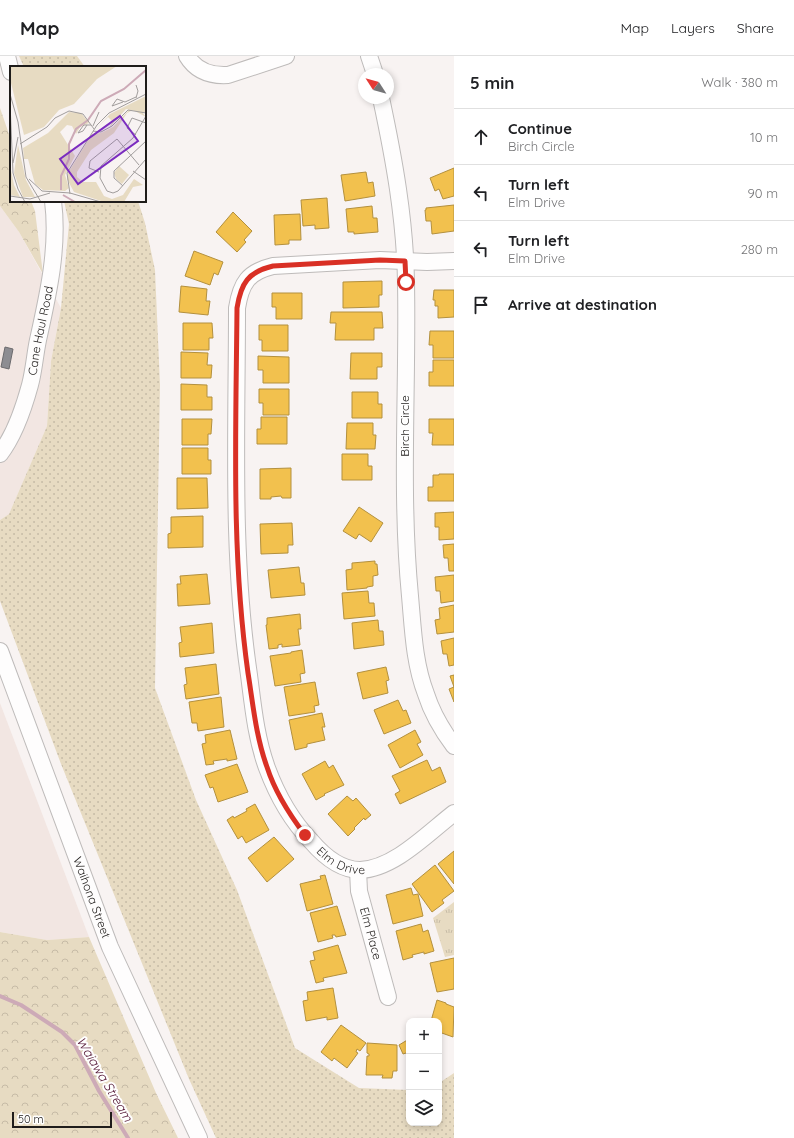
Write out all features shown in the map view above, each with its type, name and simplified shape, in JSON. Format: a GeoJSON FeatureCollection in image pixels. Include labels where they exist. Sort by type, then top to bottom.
{"type":"FeatureCollection","features":[{"type":"Feature","properties":{"kind":"street"},"geometry":{"type":"LineString","coordinates":[[7,56],[10,68]]}},
{"type":"Feature","properties":{"kind":"street"},"geometry":{"type":"LineString","coordinates":[[187,56],[194,65],[201,70],[209,74],[218,75],[228,75],[286,56]]}},
{"type":"Feature","properties":{"kind":"street"},"geometry":{"type":"LineString","coordinates":[[369,56],[373,68]]}},
{"type":"Feature","properties":{"kind":"street","name":"Birch Circle"},"geometry":{"type":"LineString","coordinates":[[382,104],[392,151],[400,203],[405,261],[405,510],[407,568],[411,615],[418,666],[425,693],[432,712],[454,746]]}},
{"type":"Feature","properties":{"kind":"street","name":"Cane Haul Road"},"geometry":{"type":"LineString","coordinates":[[0,454],[18,420],[30,384],[48,294],[54,247],[55,217],[52,202]]}},
{"type":"Feature","properties":{"kind":"street","name":"Elm Drive"},"geometry":{"type":"LineString","coordinates":[[454,261],[427,262],[380,260],[273,266],[251,275],[244,283],[239,295],[237,308],[236,479],[237,553],[244,643],[258,734],[269,774],[280,798],[295,822],[322,852],[338,863],[358,870],[369,869],[396,858],[454,813]]}},
{"type":"Feature","properties":{"kind":"street","name":"Waihona Street"},"geometry":{"type":"LineString","coordinates":[[0,651],[110,947],[199,1138]]}},
{"type":"Feature","properties":{"kind":"street","name":"Elm Place"},"geometry":{"type":"LineString","coordinates":[[358,870],[359,891],[388,997]]}},
{"type":"Feature","properties":{"kind":"shaded area"},"geometry":{"type":"Polygon","coordinates":[[[0,206],[19,232],[61,308],[51,361],[47,426],[9,514],[0,520],[0,206]]]}},
{"type":"Feature","properties":{"kind":"shaded area"},"geometry":{"type":"Polygon","coordinates":[[[0,703],[89,937],[47,940],[0,932],[0,703]]]}},
{"type":"Feature","properties":{"kind":"green space"},"geometry":{"type":"Polygon","coordinates":[[[19,56],[77,56],[84,66],[24,66],[19,56]]]}},
{"type":"Feature","properties":{"kind":"green space"},"geometry":{"type":"Polygon","coordinates":[[[0,108],[10,137],[10,202],[31,202],[35,211],[43,274],[19,232],[0,206],[0,108]]]}},
{"type":"Feature","properties":{"kind":"green space"},"geometry":{"type":"Polygon","coordinates":[[[64,202],[138,202],[145,223],[155,270],[160,385],[155,688],[196,800],[237,890],[295,1048],[359,1088],[406,1090],[406,1126],[442,1126],[442,1081],[454,1073],[454,1138],[216,1138],[189,1079],[61,764],[0,601],[0,520],[9,514],[47,426],[51,361],[61,308],[69,224],[64,202]]]}},
{"type":"Feature","properties":{"kind":"green space"},"geometry":{"type":"Polygon","coordinates":[[[454,902],[454,955],[445,957],[433,918],[454,902]]]}},
{"type":"Feature","properties":{"kind":"green space"},"geometry":{"type":"Polygon","coordinates":[[[0,932],[47,940],[89,937],[156,1093],[178,1138],[0,1138],[0,932]]]}},
{"type":"Feature","properties":{"kind":"building: Homes"},"geometry":{"type":"Polygon","coordinates":[[[454,168],[454,196],[443,199],[439,189],[435,191],[430,178],[454,168]]]}},
{"type":"Feature","properties":{"kind":"building: Homes"},"geometry":{"type":"Polygon","coordinates":[[[366,172],[368,183],[373,182],[375,196],[345,201],[341,175],[366,172]]]}},
{"type":"Feature","properties":{"kind":"building: Homes"},"geometry":{"type":"Polygon","coordinates":[[[327,198],[329,228],[315,229],[315,225],[303,226],[301,200],[327,198]]]}},
{"type":"Feature","properties":{"kind":"building: Homes"},"geometry":{"type":"Polygon","coordinates":[[[454,205],[454,231],[432,234],[431,221],[426,221],[426,208],[454,205]]]}},
{"type":"Feature","properties":{"kind":"building: Homes"},"geometry":{"type":"Polygon","coordinates":[[[372,206],[373,218],[377,218],[378,232],[354,234],[354,232],[348,232],[346,209],[372,206]]]}},
{"type":"Feature","properties":{"kind":"building: Homes"},"geometry":{"type":"Polygon","coordinates":[[[233,212],[252,231],[244,240],[246,242],[237,252],[216,232],[233,212]]]}},
{"type":"Feature","properties":{"kind":"building: Homes"},"geometry":{"type":"Polygon","coordinates":[[[300,214],[301,240],[289,240],[289,244],[275,245],[274,215],[300,214]]]}},
{"type":"Feature","properties":{"kind":"building: Homes"},"geometry":{"type":"Polygon","coordinates":[[[194,251],[223,262],[218,275],[214,273],[210,285],[185,276],[194,251]]]}},
{"type":"Feature","properties":{"kind":"building: Homes"},"geometry":{"type":"Polygon","coordinates":[[[382,281],[382,295],[379,295],[379,307],[343,308],[343,282],[382,281]]]}},
{"type":"Feature","properties":{"kind":"building: Homes"},"geometry":{"type":"Polygon","coordinates":[[[181,286],[207,289],[206,301],[210,301],[208,315],[179,312],[181,286]]]}},
{"type":"Feature","properties":{"kind":"building: Homes"},"geometry":{"type":"Polygon","coordinates":[[[434,290],[454,290],[454,317],[438,318],[438,306],[435,306],[435,300],[433,300],[434,290]]]}},
{"type":"Feature","properties":{"kind":"building: Homes"},"geometry":{"type":"Polygon","coordinates":[[[272,293],[302,293],[302,319],[276,319],[276,307],[272,307],[272,293]]]}},
{"type":"Feature","properties":{"kind":"building: Homes"},"geometry":{"type":"Polygon","coordinates":[[[331,312],[382,312],[383,328],[374,328],[374,340],[335,340],[336,323],[330,323],[331,312]]]}},
{"type":"Feature","properties":{"kind":"building: Homes"},"geometry":{"type":"Polygon","coordinates":[[[183,323],[212,323],[213,338],[209,338],[209,350],[183,350],[183,323]]]}},
{"type":"Feature","properties":{"kind":"building: Homes"},"geometry":{"type":"Polygon","coordinates":[[[259,325],[288,325],[288,351],[262,351],[262,340],[259,340],[259,325]]]}},
{"type":"Feature","properties":{"kind":"building: Homes"},"geometry":{"type":"Polygon","coordinates":[[[430,331],[454,331],[454,358],[433,358],[433,345],[429,345],[430,331]]]}},
{"type":"Feature","properties":{"kind":"building: Homes"},"geometry":{"type":"Polygon","coordinates":[[[181,352],[208,353],[207,365],[212,365],[211,378],[181,378],[181,352]]]}},
{"type":"Feature","properties":{"kind":"building: Homes"},"geometry":{"type":"Polygon","coordinates":[[[351,353],[382,353],[382,367],[377,367],[377,379],[350,379],[351,353]]]}},
{"type":"Feature","properties":{"kind":"building: Homes"},"geometry":{"type":"Polygon","coordinates":[[[258,356],[289,357],[289,383],[263,383],[263,370],[258,370],[258,356]]]}},
{"type":"Feature","properties":{"kind":"building: Homes"},"geometry":{"type":"Polygon","coordinates":[[[433,360],[454,360],[454,386],[429,386],[429,372],[433,372],[433,360]]]}},
{"type":"Feature","properties":{"kind":"building: Homes"},"geometry":{"type":"Polygon","coordinates":[[[181,384],[207,385],[207,397],[212,397],[212,410],[181,410],[181,384]]]}},
{"type":"Feature","properties":{"kind":"building: Homes"},"geometry":{"type":"Polygon","coordinates":[[[259,389],[289,389],[289,415],[263,415],[263,403],[259,403],[259,389]]]}},
{"type":"Feature","properties":{"kind":"building: Homes"},"geometry":{"type":"Polygon","coordinates":[[[352,392],[378,392],[378,404],[382,404],[382,418],[352,418],[352,392]]]}},
{"type":"Feature","properties":{"kind":"building: Homes"},"geometry":{"type":"Polygon","coordinates":[[[261,417],[287,417],[287,444],[257,444],[257,429],[261,429],[261,417]]]}},
{"type":"Feature","properties":{"kind":"building: Homes"},"geometry":{"type":"Polygon","coordinates":[[[182,419],[212,419],[211,434],[208,434],[208,445],[182,445],[182,419]]]}},
{"type":"Feature","properties":{"kind":"building: Homes"},"geometry":{"type":"Polygon","coordinates":[[[429,419],[454,419],[454,445],[432,445],[433,433],[429,433],[429,419]]]}},
{"type":"Feature","properties":{"kind":"building: Homes"},"geometry":{"type":"Polygon","coordinates":[[[347,423],[373,423],[373,435],[376,435],[375,449],[346,449],[347,423]]]}},
{"type":"Feature","properties":{"kind":"building: Homes"},"geometry":{"type":"Polygon","coordinates":[[[182,448],[208,448],[208,460],[211,460],[211,474],[182,474],[182,448]]]}},
{"type":"Feature","properties":{"kind":"building: Homes"},"geometry":{"type":"Polygon","coordinates":[[[342,454],[368,454],[368,466],[372,466],[372,480],[342,480],[342,454]]]}},
{"type":"Feature","properties":{"kind":"building: Homes"},"geometry":{"type":"Polygon","coordinates":[[[291,468],[291,498],[282,498],[281,496],[271,497],[271,499],[260,499],[260,469],[291,468]]]}},
{"type":"Feature","properties":{"kind":"building: Homes"},"geometry":{"type":"Polygon","coordinates":[[[454,474],[454,501],[428,501],[428,487],[433,487],[433,475],[454,474]]]}},
{"type":"Feature","properties":{"kind":"building: Homes"},"geometry":{"type":"Polygon","coordinates":[[[177,478],[207,478],[208,508],[177,509],[177,478]]]}},
{"type":"Feature","properties":{"kind":"building: Homes"},"geometry":{"type":"Polygon","coordinates":[[[359,507],[383,523],[371,542],[359,534],[356,539],[343,531],[359,507]]]}},
{"type":"Feature","properties":{"kind":"building: Homes"},"geometry":{"type":"Polygon","coordinates":[[[454,512],[454,539],[439,540],[439,527],[435,527],[435,513],[454,512]]]}},
{"type":"Feature","properties":{"kind":"building: Homes"},"geometry":{"type":"Polygon","coordinates":[[[203,516],[203,547],[168,548],[168,534],[171,533],[171,517],[203,516]]]}},
{"type":"Feature","properties":{"kind":"building: Homes"},"geometry":{"type":"Polygon","coordinates":[[[292,523],[293,545],[288,545],[288,553],[261,554],[260,524],[292,523]]]}},
{"type":"Feature","properties":{"kind":"building: Homes"},"geometry":{"type":"Polygon","coordinates":[[[454,544],[454,571],[449,571],[448,558],[444,558],[443,545],[454,544]]]}},
{"type":"Feature","properties":{"kind":"building: Homes"},"geometry":{"type":"Polygon","coordinates":[[[375,561],[375,564],[377,564],[378,575],[373,576],[373,586],[347,590],[346,570],[352,569],[352,563],[375,561]]]}},
{"type":"Feature","properties":{"kind":"building: Homes"},"geometry":{"type":"Polygon","coordinates":[[[299,567],[301,583],[304,583],[305,595],[271,598],[268,570],[299,567]]]}},
{"type":"Feature","properties":{"kind":"building: Homes"},"geometry":{"type":"Polygon","coordinates":[[[207,574],[210,604],[178,606],[177,584],[181,584],[180,576],[207,574]]]}},
{"type":"Feature","properties":{"kind":"building: Homes"},"geometry":{"type":"Polygon","coordinates":[[[454,575],[454,601],[441,603],[440,591],[436,591],[435,577],[454,575]]]}},
{"type":"Feature","properties":{"kind":"building: Homes"},"geometry":{"type":"Polygon","coordinates":[[[368,591],[369,603],[374,603],[375,616],[344,619],[342,593],[368,591]]]}},
{"type":"Feature","properties":{"kind":"building: Homes"},"geometry":{"type":"Polygon","coordinates":[[[454,605],[454,632],[437,634],[435,620],[440,619],[439,608],[454,605]]]}},
{"type":"Feature","properties":{"kind":"building: Homes"},"geometry":{"type":"Polygon","coordinates":[[[300,614],[301,629],[298,629],[300,645],[282,647],[282,644],[278,645],[278,648],[269,649],[266,625],[267,618],[300,614]]]}},
{"type":"Feature","properties":{"kind":"building: Homes"},"geometry":{"type":"Polygon","coordinates":[[[378,620],[379,631],[383,631],[384,645],[354,649],[352,623],[378,620]]]}},
{"type":"Feature","properties":{"kind":"building: Homes"},"geometry":{"type":"Polygon","coordinates":[[[212,623],[214,653],[180,657],[179,643],[182,642],[180,627],[212,623]]]}},
{"type":"Feature","properties":{"kind":"building: Homes"},"geometry":{"type":"Polygon","coordinates":[[[454,638],[454,665],[449,666],[447,654],[443,654],[441,641],[454,638]]]}},
{"type":"Feature","properties":{"kind":"building: Homes"},"geometry":{"type":"Polygon","coordinates":[[[302,650],[305,673],[300,674],[301,682],[275,686],[270,656],[302,650]]]}},
{"type":"Feature","properties":{"kind":"building: Homes"},"geometry":{"type":"Polygon","coordinates":[[[216,664],[219,694],[186,699],[184,685],[187,684],[185,668],[216,664]]]}},
{"type":"Feature","properties":{"kind":"building: Homes"},"geometry":{"type":"Polygon","coordinates":[[[386,667],[389,680],[386,681],[388,693],[363,699],[357,673],[386,667]]]}},
{"type":"Feature","properties":{"kind":"building: Homes"},"geometry":{"type":"Polygon","coordinates":[[[454,675],[454,687],[450,676],[454,675]]]}},
{"type":"Feature","properties":{"kind":"building: Homes"},"geometry":{"type":"Polygon","coordinates":[[[315,682],[319,705],[314,706],[315,712],[289,716],[284,687],[315,682]]]}},
{"type":"Feature","properties":{"kind":"building: Homes"},"geometry":{"type":"Polygon","coordinates":[[[454,687],[454,702],[449,689],[454,687]]]}},
{"type":"Feature","properties":{"kind":"building: Homes"},"geometry":{"type":"Polygon","coordinates":[[[221,697],[224,727],[198,731],[197,723],[192,723],[189,702],[221,697]]]}},
{"type":"Feature","properties":{"kind":"building: Homes"},"geometry":{"type":"Polygon","coordinates":[[[398,700],[403,711],[406,710],[411,723],[384,734],[374,710],[398,700]]]}},
{"type":"Feature","properties":{"kind":"building: Homes"},"geometry":{"type":"Polygon","coordinates":[[[322,713],[325,727],[322,727],[325,740],[307,744],[307,747],[295,750],[289,720],[322,713]]]}},
{"type":"Feature","properties":{"kind":"building: Homes"},"geometry":{"type":"Polygon","coordinates":[[[230,730],[237,759],[213,761],[214,764],[206,765],[202,744],[206,743],[205,735],[230,730]]]}},
{"type":"Feature","properties":{"kind":"building: Homes"},"geometry":{"type":"Polygon","coordinates":[[[415,730],[421,742],[417,744],[423,755],[400,768],[388,745],[415,730]]]}},
{"type":"Feature","properties":{"kind":"building: Homes"},"geometry":{"type":"Polygon","coordinates":[[[427,760],[432,771],[440,767],[446,782],[400,804],[395,794],[400,791],[392,776],[427,760]]]}},
{"type":"Feature","properties":{"kind":"building: Homes"},"geometry":{"type":"Polygon","coordinates":[[[325,761],[329,768],[333,765],[344,785],[324,794],[325,795],[316,800],[302,774],[325,761]]]}},
{"type":"Feature","properties":{"kind":"building: Homes"},"geometry":{"type":"Polygon","coordinates":[[[237,764],[248,792],[218,802],[213,787],[210,788],[205,775],[237,764]]]}},
{"type":"Feature","properties":{"kind":"building: Homes"},"geometry":{"type":"Polygon","coordinates":[[[347,796],[353,801],[356,798],[371,815],[365,820],[364,818],[348,836],[328,814],[347,796]]]}},
{"type":"Feature","properties":{"kind":"building: Homes"},"geometry":{"type":"Polygon","coordinates":[[[255,804],[269,830],[246,843],[242,836],[238,839],[227,820],[247,811],[246,809],[255,804]]]}},
{"type":"Feature","properties":{"kind":"building: Homes"},"geometry":{"type":"Polygon","coordinates":[[[274,837],[294,859],[267,882],[248,858],[274,837]]]}},
{"type":"Feature","properties":{"kind":"building: Homes"},"geometry":{"type":"Polygon","coordinates":[[[454,851],[454,884],[438,864],[454,851]]]}},
{"type":"Feature","properties":{"kind":"building: Homes"},"geometry":{"type":"Polygon","coordinates":[[[435,865],[454,891],[442,900],[444,903],[432,912],[412,884],[435,865]]]}},
{"type":"Feature","properties":{"kind":"building: Homes"},"geometry":{"type":"Polygon","coordinates":[[[325,875],[333,904],[307,911],[300,884],[321,879],[320,876],[325,875]]]}},
{"type":"Feature","properties":{"kind":"building: Homes"},"geometry":{"type":"Polygon","coordinates":[[[411,888],[413,895],[418,894],[423,916],[393,924],[386,895],[411,888]]]}},
{"type":"Feature","properties":{"kind":"building: Homes"},"geometry":{"type":"Polygon","coordinates":[[[337,906],[346,935],[336,937],[335,935],[332,935],[333,938],[318,942],[310,913],[337,906]]]}},
{"type":"Feature","properties":{"kind":"building: Homes"},"geometry":{"type":"Polygon","coordinates":[[[421,924],[423,932],[428,930],[434,951],[412,955],[413,957],[403,960],[396,931],[421,924]]]}},
{"type":"Feature","properties":{"kind":"building: Homes"},"geometry":{"type":"Polygon","coordinates":[[[338,945],[347,973],[323,978],[324,981],[316,983],[310,961],[315,960],[313,952],[338,945]]]}},
{"type":"Feature","properties":{"kind":"building: Homes"},"geometry":{"type":"Polygon","coordinates":[[[454,958],[454,989],[437,992],[430,963],[454,958]]]}},
{"type":"Feature","properties":{"kind":"building: Homes"},"geometry":{"type":"Polygon","coordinates":[[[333,988],[338,1018],[327,1020],[327,1017],[306,1021],[303,1001],[308,1000],[307,992],[333,988]]]}},
{"type":"Feature","properties":{"kind":"building: Homes"},"geometry":{"type":"Polygon","coordinates":[[[437,1000],[454,1007],[453,1037],[442,1033],[442,1018],[432,1018],[437,1000]]]}},
{"type":"Feature","properties":{"kind":"building: Homes"},"geometry":{"type":"Polygon","coordinates":[[[341,1025],[366,1043],[360,1051],[357,1049],[356,1052],[358,1053],[347,1068],[334,1058],[332,1061],[321,1052],[341,1025]]]}},
{"type":"Feature","properties":{"kind":"building: Homes"},"geometry":{"type":"Polygon","coordinates":[[[406,1041],[406,1053],[403,1054],[399,1045],[406,1041]]]}},
{"type":"Feature","properties":{"kind":"building: Homes"},"geometry":{"type":"Polygon","coordinates":[[[367,1043],[397,1045],[397,1071],[393,1071],[392,1078],[382,1078],[383,1075],[366,1075],[367,1056],[369,1056],[367,1053],[367,1043]]]}},
{"type":"Feature","properties":{"kind":"building: Industry"},"geometry":{"type":"Polygon","coordinates":[[[5,347],[13,349],[9,369],[1,367],[5,347]]]}},
{"type":"Feature","properties":{"kind":"waterway","name":"Waiawa Stream"},"geometry":{"type":"LineString","coordinates":[[0,996],[21,1005],[62,1032],[75,1045],[99,1091],[128,1138]]}},
{"type":"Feature","properties":{"kind":"route"},"geometry":{"type":"LineString","coordinates":[[305,835],[280,798],[267,768],[254,716],[244,643],[237,553],[236,385],[237,308],[239,295],[244,283],[251,275],[273,266],[380,260],[405,261],[406,282]]}}]}
